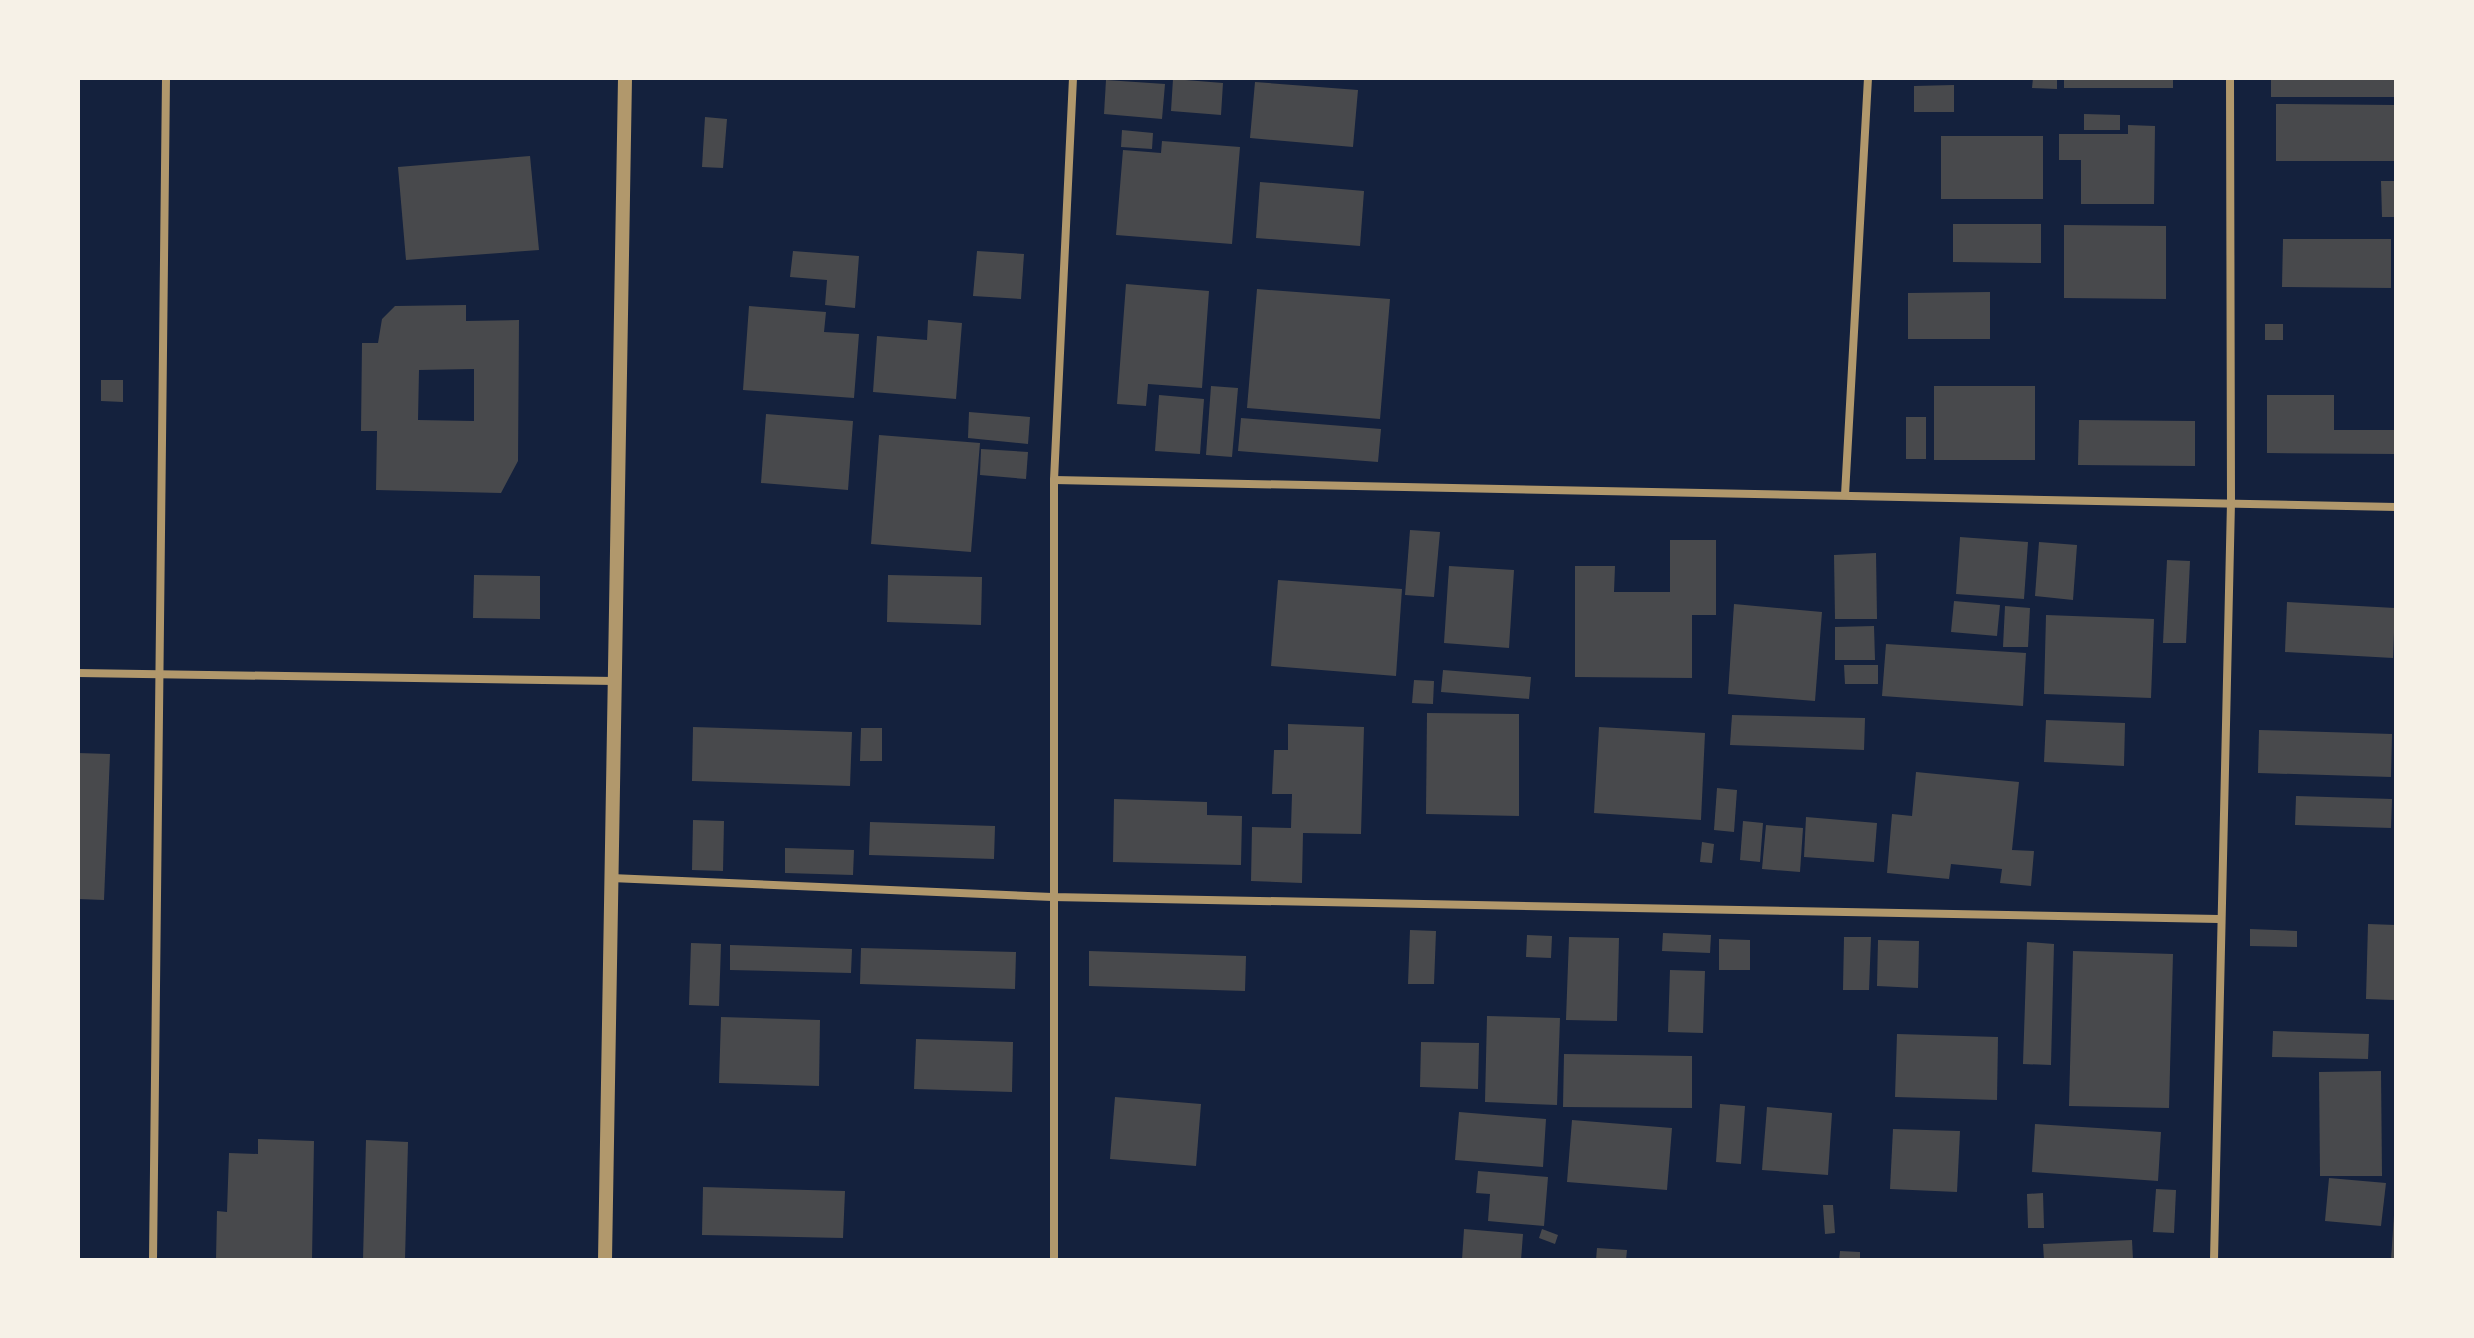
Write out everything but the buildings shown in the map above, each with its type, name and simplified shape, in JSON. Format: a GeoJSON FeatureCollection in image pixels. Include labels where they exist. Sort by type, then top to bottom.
{"type":"FeatureCollection","features":[{"type":"Feature","properties":{"kind":"street"},"geometry":{"type":"LineString","coordinates":[[153,1260],[166,78]]}},
{"type":"Feature","properties":{"kind":"street"},"geometry":{"type":"LineString","coordinates":[[605,1260],[625,78]]}},
{"type":"Feature","properties":{"kind":"street"},"geometry":{"type":"LineString","coordinates":[[1054,1260],[1054,480],[1073,78]]}},
{"type":"Feature","properties":{"kind":"street"},"geometry":{"type":"LineString","coordinates":[[1845,495],[1868,78]]}},
{"type":"Feature","properties":{"kind":"street"},"geometry":{"type":"LineString","coordinates":[[2214,1260],[2219,919],[2231,502],[2230,78]]}},
{"type":"Feature","properties":{"kind":"street"},"geometry":{"type":"LineString","coordinates":[[1054,480],[2396,507]]}},
{"type":"Feature","properties":{"kind":"street"},"geometry":{"type":"LineString","coordinates":[[78,673],[615,681]]}},
{"type":"Feature","properties":{"kind":"street"},"geometry":{"type":"LineString","coordinates":[[610,878],[1052,897],[2219,919]]}}]}
